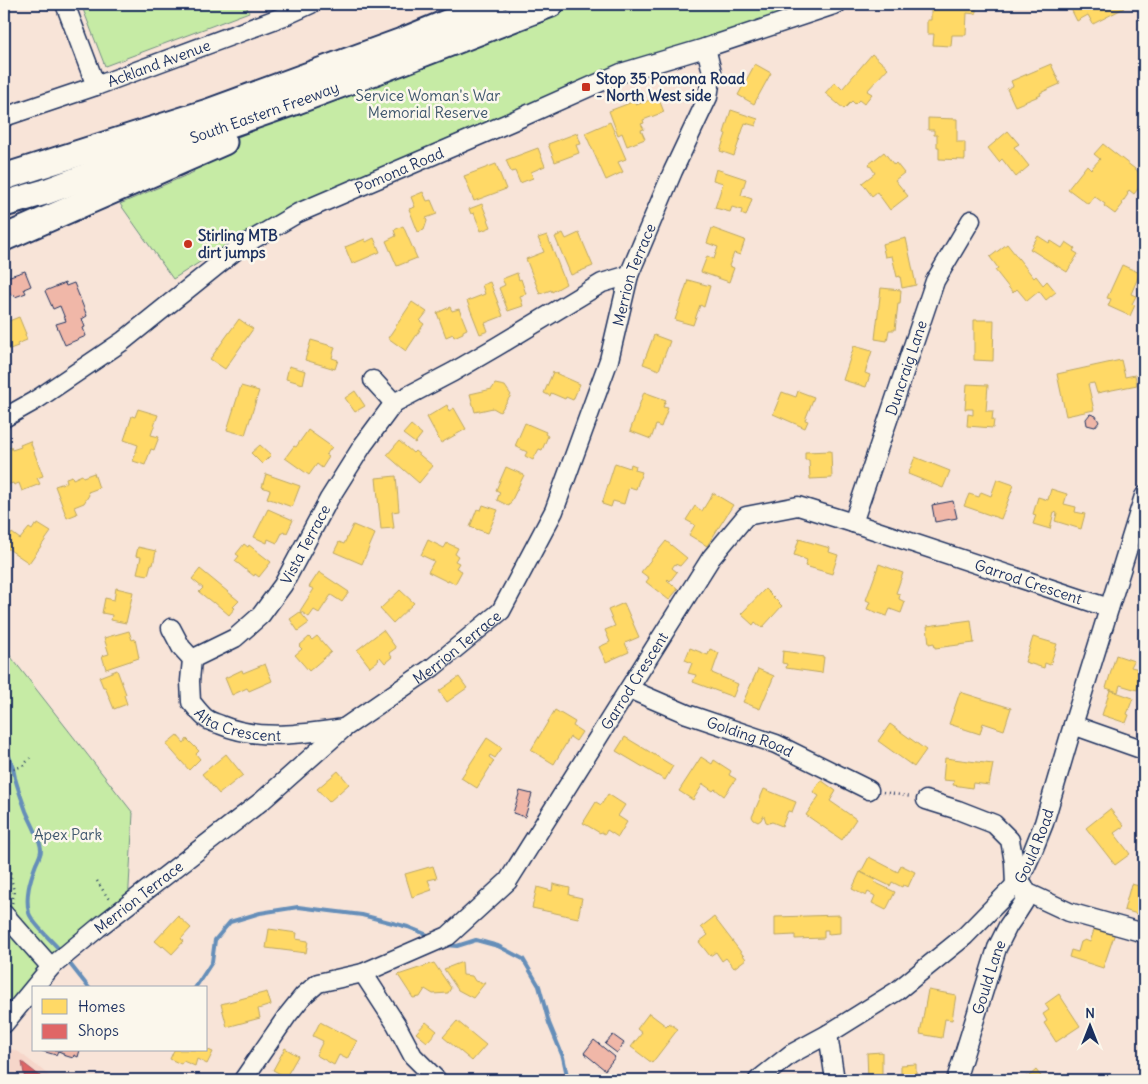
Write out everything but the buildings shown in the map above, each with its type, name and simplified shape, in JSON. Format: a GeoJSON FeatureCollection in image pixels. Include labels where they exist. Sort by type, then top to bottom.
{"type":"FeatureCollection","features":[{"type":"Feature","properties":{"kind":"highway","name":"South Eastern Freeway"},"geometry":{"type":"LineString","coordinates":[[4,177],[226,105],[393,45],[492,4]]}},
{"type":"Feature","properties":{"kind":"highway","name":"South Eastern Freeway"},"geometry":{"type":"LineString","coordinates":[[4,204],[45,192],[172,144],[297,101],[551,4]]}},
{"type":"Feature","properties":{"kind":"highway"},"geometry":{"type":"LineString","coordinates":[[4,238],[360,85],[404,61]]}},
{"type":"Feature","properties":{"kind":"street"},"geometry":{"type":"LineString","coordinates":[[64,4],[96,86]]}},
{"type":"Feature","properties":{"kind":"street","name":"Ackland Avenue"},"geometry":{"type":"LineString","coordinates":[[4,117],[96,86],[288,15],[311,4]]}},
{"type":"Feature","properties":{"kind":"street","name":"Pomona Road"},"geometry":{"type":"LineString","coordinates":[[4,418],[36,400],[123,341],[240,247],[298,213],[621,73],[705,48],[837,4]]}},
{"type":"Feature","properties":{"kind":"street","name":"Merrion Terrace"},"geometry":{"type":"LineString","coordinates":[[35,986],[51,967],[263,800],[344,728],[433,667],[501,611],[554,511],[609,360],[629,276],[672,171],[708,97],[712,72],[705,48]]}},
{"type":"Feature","properties":{"kind":"street","name":"Duncraig Lane"},"geometry":{"type":"LineString","coordinates":[[853,523],[935,281],[971,220]]}},
{"type":"Feature","properties":{"kind":"street","name":"Vista Terrace"},"geometry":{"type":"LineString","coordinates":[[192,658],[235,638],[261,615],[283,585],[329,499],[363,445],[394,403],[470,362],[602,283],[629,276]]}},
{"type":"Feature","properties":{"kind":"street"},"geometry":{"type":"LineString","coordinates":[[373,380],[394,403]]}},
{"type":"Feature","properties":{"kind":"street","name":"Gould Road"},"geometry":{"type":"LineString","coordinates":[[758,1080],[791,1054],[828,1034],[897,991],[965,936],[1020,886],[1044,823],[1144,496]]}},
{"type":"Feature","properties":{"kind":"street","name":"Garrod Crescent"},"geometry":{"type":"LineString","coordinates":[[243,1080],[287,1016],[303,996],[318,984],[363,973],[448,936],[508,881],[711,558],[746,516],[798,506],[1109,608]]}},
{"type":"Feature","properties":{"kind":"street"},"geometry":{"type":"LineString","coordinates":[[171,628],[181,647],[192,658]]}},
{"type":"Feature","properties":{"kind":"street","name":"Alta Crescent"},"geometry":{"type":"LineString","coordinates":[[192,658],[191,702],[207,720],[229,729],[252,734],[321,732],[344,728]]}},
{"type":"Feature","properties":{"kind":"street","name":"Golding Road"},"geometry":{"type":"LineString","coordinates":[[629,689],[687,714],[776,744],[869,790]]}},
{"type":"Feature","properties":{"kind":"street"},"geometry":{"type":"LineString","coordinates":[[1073,725],[1144,750]]}},
{"type":"Feature","properties":{"kind":"street"},"geometry":{"type":"LineString","coordinates":[[926,800],[994,824],[1010,840],[1020,886],[1069,912],[1144,933]]}},
{"type":"Feature","properties":{"kind":"street","name":"Gould Lane"},"geometry":{"type":"LineString","coordinates":[[956,1080],[997,948],[1008,926],[1024,902],[1020,886]]}},
{"type":"Feature","properties":{"kind":"street"},"geometry":{"type":"LineString","coordinates":[[7,911],[51,967]]}},
{"type":"Feature","properties":{"kind":"street"},"geometry":{"type":"LineString","coordinates":[[363,973],[396,1024],[413,1056],[437,1080]]}},
{"type":"Feature","properties":{"kind":"street","name":"Merrion Terrace"},"geometry":{"type":"LineString","coordinates":[[4,1024],[32,990]]}},
{"type":"Feature","properties":{"kind":"street"},"geometry":{"type":"LineString","coordinates":[[828,1034],[836,1080]]}},
{"type":"Feature","properties":{"kind":"path"},"geometry":{"type":"LineString","coordinates":[[4,772],[23,766],[30,758]]}},
{"type":"Feature","properties":{"kind":"path"},"geometry":{"type":"LineString","coordinates":[[4,776],[8,771]]}},
{"type":"Feature","properties":{"kind":"path"},"geometry":{"type":"LineString","coordinates":[[869,790],[926,800]]}},
{"type":"Feature","properties":{"kind":"path"},"geometry":{"type":"LineString","coordinates":[[4,829],[8,835],[8,862],[14,892],[12,904],[7,911]]}},
{"type":"Feature","properties":{"kind":"path"},"geometry":{"type":"LineString","coordinates":[[97,881],[118,913]]}},
{"type":"Feature","properties":{"kind":"shaded area"},"geometry":{"type":"Polygon","coordinates":[[[4,1047],[19,1052],[55,1080],[4,1080],[4,1047]]]}},
{"type":"Feature","properties":{"kind":"green space"},"geometry":{"type":"Polygon","coordinates":[[[81,4],[245,4],[249,12],[105,66],[81,4]]]}},
{"type":"Feature","properties":{"kind":"green space","name":"Service Woman's War Memorial Reserve"},"geometry":{"type":"Polygon","coordinates":[[[551,4],[834,4],[621,73],[235,240],[173,279],[120,204],[194,172],[186,159],[551,4]]]}},
{"type":"Feature","properties":{"kind":"green space","name":"Apex Park"},"geometry":{"type":"Polygon","coordinates":[[[4,648],[133,813],[128,905],[42,986],[32,986],[32,995],[12,1014],[4,999],[4,648]]]}},
{"type":"Feature","properties":{"kind":"waterway"},"geometry":{"type":"LineString","coordinates":[[4,750],[10,759],[26,811],[41,846],[29,888],[29,913],[37,926],[58,948]]}},
{"type":"Feature","properties":{"kind":"waterway"},"geometry":{"type":"LineString","coordinates":[[196,986],[212,962],[215,940],[230,922],[260,913],[298,907],[362,915],[408,927],[433,937]]}},
{"type":"Feature","properties":{"kind":"waterway"},"geometry":{"type":"LineString","coordinates":[[445,945],[457,946],[476,940],[498,946],[523,959],[539,986],[549,1023],[563,1057],[568,1080]]}},
{"type":"Feature","properties":{"kind":"waterway"},"geometry":{"type":"LineString","coordinates":[[70,964],[87,986]]}},
{"type":"Feature","properties":{"kind":"place","name":"Stop 35 Pomona Road - North West side"},"geometry":{"type":"Point","coordinates":[586,87]}},
{"type":"Feature","properties":{"kind":"place","name":"Stirling MTB dirt jumps"},"geometry":{"type":"Point","coordinates":[188,244]}}]}
